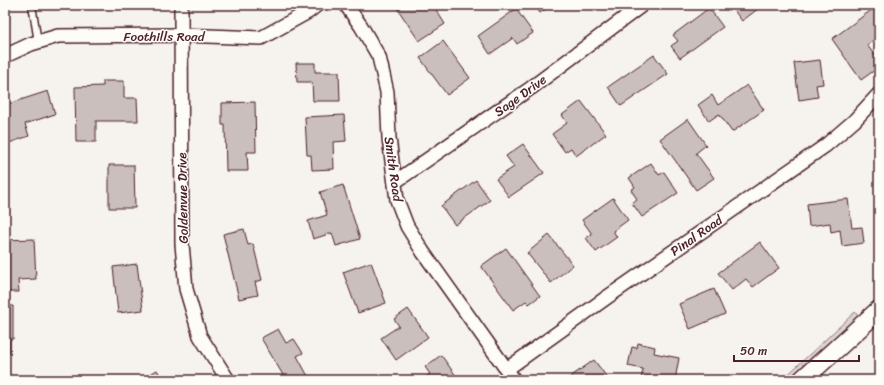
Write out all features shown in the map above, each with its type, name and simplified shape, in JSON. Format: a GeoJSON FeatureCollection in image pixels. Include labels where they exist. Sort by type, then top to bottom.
{"type":"FeatureCollection","features":[{"type":"Feature","properties":{"kind":"street","name":"Goldenvue Drive"},"geometry":{"type":"LineString","coordinates":[[181,5],[182,244],[186,289],[200,336],[228,380]]}},
{"type":"Feature","properties":{"kind":"street","name":"Foothills Road"},"geometry":{"type":"LineString","coordinates":[[5,56],[38,42],[58,36],[181,35],[261,38],[308,12],[317,5]]}},
{"type":"Feature","properties":{"kind":"street","name":"Smith Road"},"geometry":{"type":"LineString","coordinates":[[346,5],[379,57],[388,92],[389,138],[397,200],[407,226],[423,252],[510,375]]}},
{"type":"Feature","properties":{"kind":"street","name":"Sage Drive"},"geometry":{"type":"LineString","coordinates":[[395,182],[531,88],[642,5]]}},
{"type":"Feature","properties":{"kind":"street","name":"Pinal Road"},"geometry":{"type":"LineString","coordinates":[[510,375],[606,298],[825,146],[854,121],[879,94]]}},
{"type":"Feature","properties":{"kind":"street"},"geometry":{"type":"LineString","coordinates":[[802,380],[879,310]]}},
{"type":"Feature","properties":{"kind":"lane"},"geometry":{"type":"LineString","coordinates":[[32,5],[38,42]]}},
{"type":"Feature","properties":{"kind":"shaded area"},"geometry":{"type":"Polygon","coordinates":[[[855,312],[859,317],[791,380],[782,380],[855,312]]]}},
{"type":"Feature","properties":{"kind":"building"},"geometry":{"type":"Polygon","coordinates":[[[395,5],[433,5],[445,24],[419,41],[395,5]]]}},
{"type":"Feature","properties":{"kind":"building"},"geometry":{"type":"Polygon","coordinates":[[[534,5],[551,5],[540,13],[534,5]]]}},
{"type":"Feature","properties":{"kind":"building"},"geometry":{"type":"Polygon","coordinates":[[[730,5],[763,5],[742,21],[730,5]]]}},
{"type":"Feature","properties":{"kind":"building"},"geometry":{"type":"Polygon","coordinates":[[[709,8],[723,27],[680,58],[671,46],[678,41],[673,35],[709,8]]]}},
{"type":"Feature","properties":{"kind":"building"},"geometry":{"type":"Polygon","coordinates":[[[874,8],[879,15],[879,36],[867,45],[879,61],[879,67],[861,80],[832,39],[874,8]]]}},
{"type":"Feature","properties":{"kind":"building"},"geometry":{"type":"Polygon","coordinates":[[[516,9],[533,33],[517,44],[513,38],[490,54],[478,36],[516,9]]]}},
{"type":"Feature","properties":{"kind":"building"},"geometry":{"type":"Polygon","coordinates":[[[443,41],[470,78],[447,95],[420,58],[443,41]]]}},
{"type":"Feature","properties":{"kind":"building"},"geometry":{"type":"Polygon","coordinates":[[[654,55],[668,74],[621,106],[608,87],[654,55]]]}},
{"type":"Feature","properties":{"kind":"building"},"geometry":{"type":"Polygon","coordinates":[[[820,60],[823,84],[816,85],[818,97],[799,100],[794,63],[820,60]]]}},
{"type":"Feature","properties":{"kind":"building"},"geometry":{"type":"Polygon","coordinates":[[[296,63],[315,63],[315,72],[339,72],[340,101],[313,101],[312,82],[297,82],[296,63]]]}},
{"type":"Feature","properties":{"kind":"building"},"geometry":{"type":"Polygon","coordinates":[[[103,81],[124,81],[124,98],[137,98],[138,121],[96,121],[96,142],[76,142],[75,87],[103,86],[103,81]]]}},
{"type":"Feature","properties":{"kind":"building"},"geometry":{"type":"Polygon","coordinates":[[[747,85],[764,110],[732,132],[719,114],[709,121],[698,105],[712,95],[718,105],[747,85]]]}},
{"type":"Feature","properties":{"kind":"building"},"geometry":{"type":"Polygon","coordinates":[[[48,91],[55,114],[25,124],[29,136],[9,143],[5,130],[5,105],[48,91]]]}},
{"type":"Feature","properties":{"kind":"building"},"geometry":{"type":"Polygon","coordinates":[[[581,101],[606,134],[576,156],[571,148],[565,152],[552,134],[567,123],[562,115],[581,101]]]}},
{"type":"Feature","properties":{"kind":"building"},"geometry":{"type":"Polygon","coordinates":[[[255,102],[256,152],[247,152],[248,171],[226,171],[225,125],[222,125],[222,103],[255,102]]]}},
{"type":"Feature","properties":{"kind":"building"},"geometry":{"type":"Polygon","coordinates":[[[344,115],[346,141],[333,142],[334,169],[312,170],[311,155],[307,155],[305,117],[344,115]]]}},
{"type":"Feature","properties":{"kind":"building"},"geometry":{"type":"Polygon","coordinates":[[[688,119],[706,145],[696,153],[714,178],[696,190],[660,139],[688,119]]]}},
{"type":"Feature","properties":{"kind":"building"},"geometry":{"type":"Polygon","coordinates":[[[523,144],[544,173],[509,197],[496,179],[514,167],[506,156],[523,144]]]}},
{"type":"Feature","properties":{"kind":"building"},"geometry":{"type":"Polygon","coordinates":[[[651,163],[659,175],[664,172],[678,193],[642,217],[632,203],[637,199],[631,190],[635,187],[629,178],[651,163]]]}},
{"type":"Feature","properties":{"kind":"building"},"geometry":{"type":"Polygon","coordinates":[[[109,165],[134,165],[135,208],[109,208],[109,165]]]}},
{"type":"Feature","properties":{"kind":"building"},"geometry":{"type":"Polygon","coordinates":[[[476,180],[490,200],[455,225],[441,206],[476,180]]]}},
{"type":"Feature","properties":{"kind":"building"},"geometry":{"type":"Polygon","coordinates":[[[343,185],[360,239],[336,246],[332,233],[313,239],[308,221],[327,215],[320,192],[343,185]]]}},
{"type":"Feature","properties":{"kind":"building"},"geometry":{"type":"Polygon","coordinates":[[[613,198],[628,220],[613,231],[617,237],[596,252],[586,238],[592,234],[582,220],[613,198]]]}},
{"type":"Feature","properties":{"kind":"building"},"geometry":{"type":"Polygon","coordinates":[[[848,199],[852,228],[862,227],[864,243],[842,246],[840,230],[831,232],[830,223],[809,226],[807,204],[848,199]]]}},
{"type":"Feature","properties":{"kind":"building"},"geometry":{"type":"Polygon","coordinates":[[[244,229],[248,245],[253,244],[262,280],[255,282],[258,295],[239,299],[223,234],[244,229]]]}},
{"type":"Feature","properties":{"kind":"building"},"geometry":{"type":"Polygon","coordinates":[[[549,235],[573,265],[551,283],[527,253],[549,235]]]}},
{"type":"Feature","properties":{"kind":"building"},"geometry":{"type":"Polygon","coordinates":[[[34,239],[36,279],[18,280],[19,292],[5,292],[5,240],[34,239]]]}},
{"type":"Feature","properties":{"kind":"building"},"geometry":{"type":"Polygon","coordinates":[[[760,242],[779,268],[753,287],[746,279],[732,290],[718,273],[760,242]]]}},
{"type":"Feature","properties":{"kind":"building"},"geometry":{"type":"Polygon","coordinates":[[[506,248],[540,296],[529,304],[526,301],[513,310],[481,266],[506,248]]]}},
{"type":"Feature","properties":{"kind":"building"},"geometry":{"type":"Polygon","coordinates":[[[371,262],[386,303],[358,313],[343,272],[371,262]]]}},
{"type":"Feature","properties":{"kind":"building"},"geometry":{"type":"Polygon","coordinates":[[[137,264],[143,310],[118,313],[113,267],[137,264]]]}},
{"type":"Feature","properties":{"kind":"building"},"geometry":{"type":"Polygon","coordinates":[[[714,289],[725,314],[690,329],[679,304],[714,289]]]}},
{"type":"Feature","properties":{"kind":"building"},"geometry":{"type":"Polygon","coordinates":[[[5,306],[13,306],[13,339],[10,339],[10,353],[5,353],[5,306]]]}},
{"type":"Feature","properties":{"kind":"building"},"geometry":{"type":"Polygon","coordinates":[[[408,309],[428,337],[396,360],[381,338],[399,326],[394,319],[408,309]]]}},
{"type":"Feature","properties":{"kind":"building"},"geometry":{"type":"Polygon","coordinates":[[[278,329],[286,343],[294,339],[303,353],[297,356],[310,380],[286,380],[261,338],[278,329]]]}},
{"type":"Feature","properties":{"kind":"building"},"geometry":{"type":"Polygon","coordinates":[[[638,343],[655,347],[654,353],[679,358],[675,380],[641,380],[643,369],[628,366],[632,347],[637,348],[638,343]]]}},
{"type":"Feature","properties":{"kind":"building"},"geometry":{"type":"Polygon","coordinates":[[[441,355],[459,380],[422,380],[430,374],[425,367],[441,355]]]}},
{"type":"Feature","properties":{"kind":"building"},"geometry":{"type":"Polygon","coordinates":[[[594,360],[609,380],[566,380],[594,360]]]}},
{"type":"Feature","properties":{"kind":"building"},"geometry":{"type":"Polygon","coordinates":[[[157,370],[163,380],[140,380],[157,370]]]}}]}
